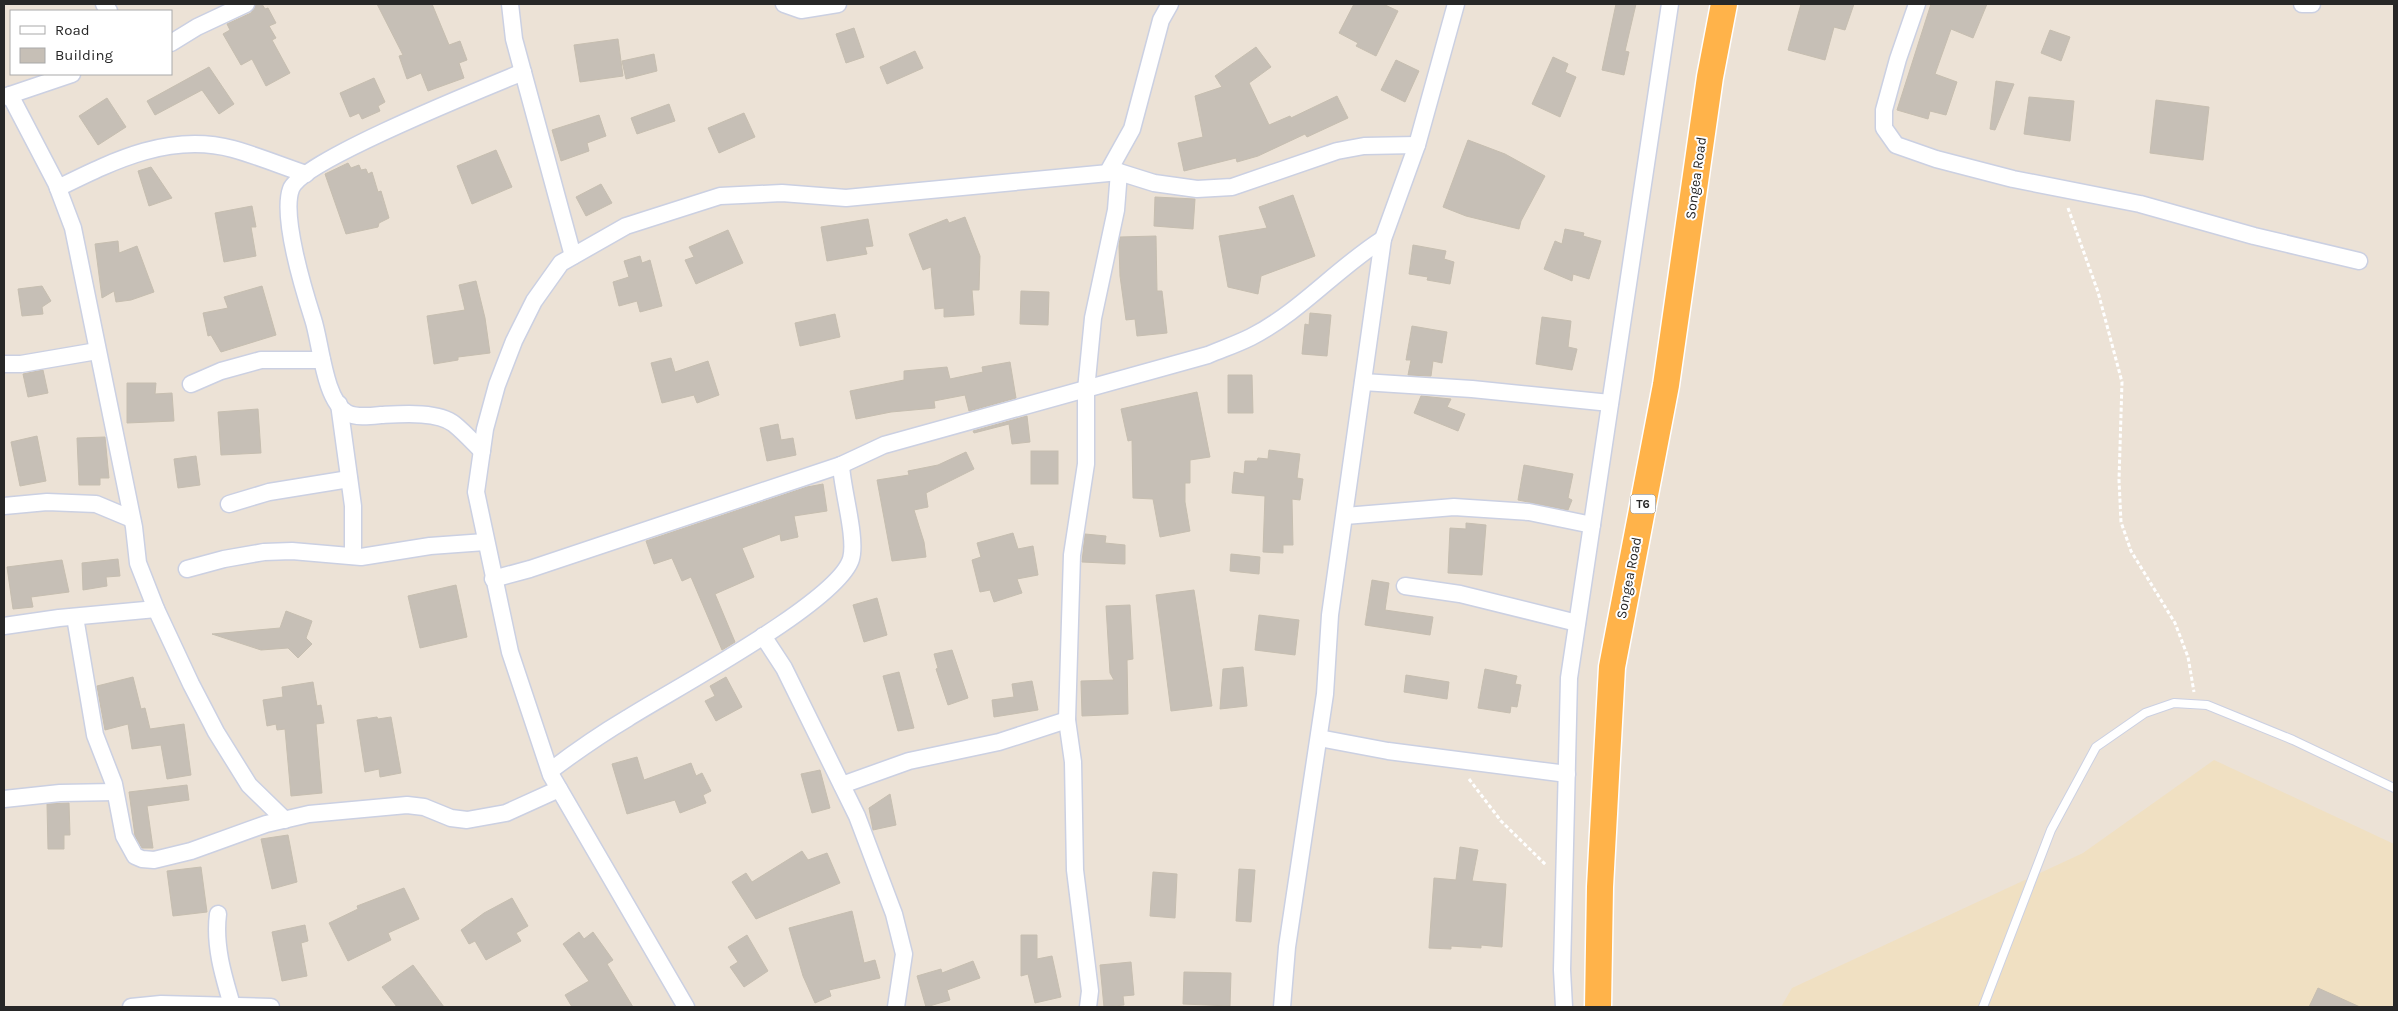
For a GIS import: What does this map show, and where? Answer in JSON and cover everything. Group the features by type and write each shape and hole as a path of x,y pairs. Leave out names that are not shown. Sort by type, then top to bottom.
{"highway":[{"name":"Songea Road","path":"1598,1007 1600,887 1612,667 1666,385 1710,77 1724,4"}],"street":[{"path":"172,42 197,27 246,4"},
{"path":"510,4 514,39 573,256"},
{"path":"784,4 801,7 838,4"},
{"path":"1088,1007 1090,991 1075,870 1073,762 1067,720 1072,554 1086,464 1086,390 1093,318 1116,210 1114,172 1132,130 1161,20 1170,4"},
{"path":"1282,1007 1286,947 1319,738 1325,694 1330,615 1383,239 1417,145 1456,4"},
{"path":"1564,1007 1564,880 1569,678 1670,4"},
{"path":"1917,4 1898,59 1884,110 1884,128 1896,145 1936,159 2013,179 2140,204 2254,236 2359,261"},
{"path":"2302,4 2312,4"},
{"path":"482,451 453,423 421,414 364,416 347,413 332,395 316,329 300,279 291,231 289,197 292,187 323,162 456,99 523,72"},
{"path":"69,75 7,96 58,188 73,228 132,519 138,563 156,610 216,732 249,785 285,820"},
{"path":"58,188 128,156 155,147 180,144 198,144 232,149 306,174"},
{"path":"686,1007 559,789 550,770 510,652 485,542 476,492 485,429 497,385 514,340 534,301 561,263 626,226 720,196 782,193 861,197 1114,172 1154,183 1196,189 1232,187 1337,151 1364,146 1417,145"},
{"path":"493,579 530,569 840,465 884,446 1086,390 1152,369 1208,355 1252,336 1314,292 1356,256 1383,239"},
{"path":"4,364 22,364 97,351"},
{"path":"191,384 221,371 261,360 322,360"},
{"path":"1363,382 1472,389 1610,403"},
{"path":"339,404 353,506 353,556"},
{"path":"550,770 619,724 763,636 820,596 840,577 851,558 851,535 840,465"},
{"path":"229,504 268,492 349,479"},
{"path":"4,506 47,502 96,504 132,519"},
{"path":"1345,516 1454,507 1529,512 1592,525"},
{"path":"187,569 224,558 264,552 292,551 353,556 485,542"},
{"path":"1405,586 1460,594 1577,623"},
{"path":"4,626 75,616 156,610"},
{"path":"75,616 95,735 115,792 124,836 135,856 142,860 154,860 191,851 266,824 309,814 407,805 424,807 451,818 467,820 506,813 559,789"},
{"path":"763,636 784,668 858,816 901,936 904,954 896,1007"},
{"path":"842,786 909,761 999,742 1067,720"},
{"path":"1319,738 1454,760 1567,774"},
{"path":"4,798 60,793 115,792"},
{"path":"218,914 216,929 218,952 232,1005"},
{"path":"131,1007 232,1005 271,1007"}],"lane":[{"path":"1983,1007 2051,830 2096,747 2144,713 2174,703 2207,705 2292,740 2394,788"}],"path":[{"path":"2061,189 2098,292 2122,382 2119,480 2121,522 2131,551 2175,623 2188,657 2197,704"},
{"path":"1454,760 1501,821 1539,860 1564,880"}],"shaded area":[{"path":"2214,760 2394,844 2394,1007 1781,1007 1792,988 2083,853"}],"building":[{"path":"256,4 262,4 265,9 268,8 276,23 269,26 276,38 272,40 290,73 266,86 252,59 241,65 223,34 230,30 227,24 251,13"},
{"path":"377,4 432,4 449,45 460,41 467,60 459,63 464,78 428,91 421,73 407,79 399,56 403,55"},
{"path":"1354,4 1383,4 1398,11 1376,56 1356,46 1358,43 1339,33"},
{"path":"1616,4 1636,4 1625,51 1629,52 1624,75 1602,70"},
{"path":"1801,4 1854,4 1845,30 1834,27 1825,60 1788,50"},
{"path":"1931,4 1987,4 1973,38 1951,29 1935,74 1957,82 1946,115 1930,111 1928,119 1897,110"},
{"path":"854,28 864,57 846,63 836,34"},
{"path":"2050,30 2070,37 2061,61 2041,53"},
{"path":"618,39 623,76 580,82 574,45"},
{"path":"1256,47 1271,67 1249,83 1269,125 1290,116 1291,118 1337,96 1348,118 1307,137 1305,134 1258,156 1237,162 1236,158 1184,171 1178,143 1203,137 1195,96 1222,87 1215,76"},
{"path":"915,51 923,68 887,84 880,67"},
{"path":"654,54 657,71 626,79 622,61"},
{"path":"1553,57 1568,64 1565,72 1576,77 1560,117 1532,104"},
{"path":"1396,60 1419,71 1405,102 1381,90"},
{"path":"209,67 234,104 219,114 202,90 155,115 147,101"},
{"path":"374,78 385,102 378,106 380,111 362,119 359,113 350,117 340,93"},
{"path":"1996,81 2014,84 1995,130 1990,129"},
{"path":"2029,97 2074,101 2070,141 2024,134"},
{"path":"107,98 126,127 98,145 79,116"},
{"path":"2156,100 2209,107 2203,160 2150,153"},
{"path":"669,104 675,121 637,134 631,118"},
{"path":"744,113 755,137 719,153 708,128"},
{"path":"599,115 606,136 587,143 589,151 561,161 552,130"},
{"path":"1468,140 1505,154 1545,176 1521,221 1519,229 1466,216 1443,207"},
{"path":"496,150 512,187 472,204 457,166"},
{"path":"348,163 351,168 359,165 361,170 366,169 368,174 372,172 378,192 381,191 389,218 379,223 378,227 346,234 325,174"},
{"path":"151,167 172,198 149,206 138,171"},
{"path":"601,184 612,203 586,216 576,197"},
{"path":"1293,195 1315,256 1261,276 1258,294 1228,287 1219,236 1267,228 1259,207"},
{"path":"1155,197 1195,199 1193,229 1154,226"},
{"path":"252,206 256,227 251,227 256,256 224,262 215,213"},
{"path":"965,217 980,256 979,290 972,290 974,315 944,317 944,308 935,309 931,267 923,270 909,234 947,219 949,223"},
{"path":"868,219 873,246 865,247 867,254 827,261 821,227"},
{"path":"1565,229 1584,233 1583,236 1601,241 1589,279 1573,274 1572,281 1544,269 1555,241 1562,244"},
{"path":"728,230 743,263 696,284 685,260 694,257 689,247"},
{"path":"1156,236 1157,291 1162,291 1167,333 1137,336 1135,319 1126,320 1120,276 1120,237"},
{"path":"118,241 119,253 137,246 154,292 131,300 116,302 114,291 102,298 95,244"},
{"path":"1413,245 1446,251 1444,259 1454,262 1450,284 1427,280 1428,277 1409,274"},
{"path":"640,256 642,263 650,260 662,306 640,312 637,301 619,306 613,282 629,277 624,261"},
{"path":"476,281 485,318 490,353 458,357 458,360 434,364 427,316 465,310 459,285"},
{"path":"42,286 51,301 42,307 43,314 22,316 18,289"},
{"path":"262,286 276,335 221,352 211,335 208,336 203,313 228,308 224,297"},
{"path":"1021,291 1049,292 1048,325 1020,324"},
{"path":"1310,313 1331,315 1327,356 1302,354 1305,324 1309,325"},
{"path":"835,314 840,337 800,346 795,323"},
{"path":"1542,317 1571,321 1568,347 1577,349 1572,370 1536,364"},
{"path":"1412,326 1447,332 1442,363 1433,361 1431,376 1408,375 1411,360 1406,360"},
{"path":"671,358 675,372 708,361 719,395 697,403 694,395 662,403 651,363"},
{"path":"1010,362 1016,398 969,411 965,395 934,401 935,408 891,412 856,419 850,391 904,380 904,371 947,367 950,379 983,372 982,367"},
{"path":"43,370 48,393 28,397 23,374"},
{"path":"1228,375 1252,375 1253,413 1228,413"},
{"path":"127,383 156,383 155,394 172,393 174,421 127,423"},
{"path":"1197,392 1210,457 1190,460 1190,483 1185,483 1185,502 1190,531 1160,537 1153,499 1133,498 1132,440 1128,441 1121,409"},
{"path":"1421,396 1451,399 1447,407 1465,414 1458,431 1414,413"},
{"path":"258,409 261,453 221,455 218,412"},
{"path":"1027,416 1030,442 1012,444 1009,424 974,433 973,431"},
{"path":"778,424 781,440 793,438 796,455 767,461 760,428"},
{"path":"37,436 46,481 20,486 11,442"},
{"path":"105,437 109,478 100,478 100,485 79,485 77,438"},
{"path":"1269,450 1300,454 1297,478 1303,479 1300,500 1292,499 1293,545 1283,545 1283,553 1263,552 1265,496 1232,493 1234,472 1244,474 1245,461 1257,461 1258,458 1268,459"},
{"path":"1031,451 1058,451 1058,484 1031,484"},
{"path":"966,452 974,469 926,493 928,507 914,510 924,542 926,557 892,561 877,480 909,475 908,471 938,465"},
{"path":"196,456 200,485 178,488 174,459"},
{"path":"1524,465 1573,474 1568,498 1572,500 1568,510 1518,500"},
{"path":"823,484 827,511 794,516 798,537 781,541 780,534 742,548 754,577 715,594 735,642 722,650 691,577 682,581 672,558 654,564 646,541 807,487"},
{"path":"1466,523 1486,525 1482,575 1448,573 1450,528 1466,529"},
{"path":"1013,533 1018,549 1033,546 1038,575 1017,579 1022,593 994,602 990,590 980,592 972,560 981,557 977,543"},
{"path":"1085,534 1106,536 1105,543 1125,545 1125,564 1082,562"},
{"path":"1231,554 1260,557 1259,574 1230,571"},
{"path":"118,559 120,576 106,577 107,586 83,590 82,563"},
{"path":"62,560 69,592 31,597 33,607 13,609 7,567"},
{"path":"1372,580 1389,583 1385,610 1433,617 1430,635 1365,625"},
{"path":"456,585 467,637 420,648 408,596"},
{"path":"1194,590 1212,706 1171,711 1156,595"},
{"path":"877,598 887,635 864,642 853,605"},
{"path":"1130,605 1133,659 1127,660 1128,714 1082,716 1081,681 1114,680 1110,673 1106,606"},
{"path":"286,611 312,621 306,638 312,644 298,658 288,648 261,650 212,634 280,628"},
{"path":"1259,615 1299,620 1295,655 1255,650"},
{"path":"952,650 968,698 948,705 936,669 938,668 934,654"},
{"path":"1243,667 1247,706 1220,709 1223,669"},
{"path":"1485,669 1517,676 1515,684 1521,685 1517,707 1511,706 1510,713 1478,708"},
{"path":"899,672 914,728 898,731 883,676"},
{"path":"1406,675 1449,682 1447,699 1404,692"},
{"path":"133,677 141,709 145,708 150,729 184,724 191,775 167,779 161,745 132,749 128,724 105,730 97,686"},
{"path":"726,677 742,707 716,721 705,701 715,696 710,686"},
{"path":"1032,681 1038,710 994,717 992,700 1014,697 1012,684"},
{"path":"313,682 317,706 321,705 324,723 316,724 322,793 291,796 285,729 277,730 276,724 267,726 263,700 283,697 282,687"},
{"path":"377,717 378,719 391,717 401,773 380,777 379,769 365,772 357,720"},
{"path":"637,757 644,780 691,763 696,776 702,773 711,791 703,795 706,803 680,813 675,800 627,814 612,764"},
{"path":"820,770 830,808 812,813 801,774"},
{"path":"187,785 189,800 147,806 153,848 142,848 135,836 129,792"},
{"path":"890,794 896,825 873,830 869,808"},
{"path":"69,803 70,835 64,835 64,849 48,849 47,804"},
{"path":"288,835 297,882 272,889 261,839"},
{"path":"1460,847 1478,850 1472,881 1506,884 1502,947 1481,945 1481,948 1451,946 1451,949 1429,948 1434,878 1456,880"},
{"path":"802,851 808,860 827,853 840,883 756,919 732,882 746,873 752,882"},
{"path":"201,867 207,912 173,916 167,871"},
{"path":"1239,869 1255,870 1251,922 1236,921"},
{"path":"1153,872 1177,874 1175,918 1150,916"},
{"path":"404,888 419,919 388,933 391,940 348,961 329,923 358,909 357,906"},
{"path":"512,898 528,926 516,933 521,941 486,960 475,941 469,944 461,930 484,913"},
{"path":"852,911 864,963 875,960 880,978 829,990 831,996 815,1003 803,976 789,928"},
{"path":"305,925 308,941 301,943 307,976 282,981 272,932"},
{"path":"579,932 584,939 593,932 613,960 607,964 633,1007 572,1007 565,995 589,981 563,944"},
{"path":"747,935 768,971 744,987 730,967 738,962 728,947"},
{"path":"1021,935 1037,935 1037,959 1052,956 1061,997 1035,1003 1028,974 1021,976"},
{"path":"973,961 980,978 947,990 950,1000 926,1007 917,976 941,969 942,973"},
{"path":"1131,962 1134,995 1123,996 1124,1005 1104,1007 1100,965"},
{"path":"413,965 444,1007 397,1007 382,987"},
{"path":"1184,972 1231,973 1230,1006 1183,1004"},
{"path":"2318,988 2360,1007 2309,1007"}]}
